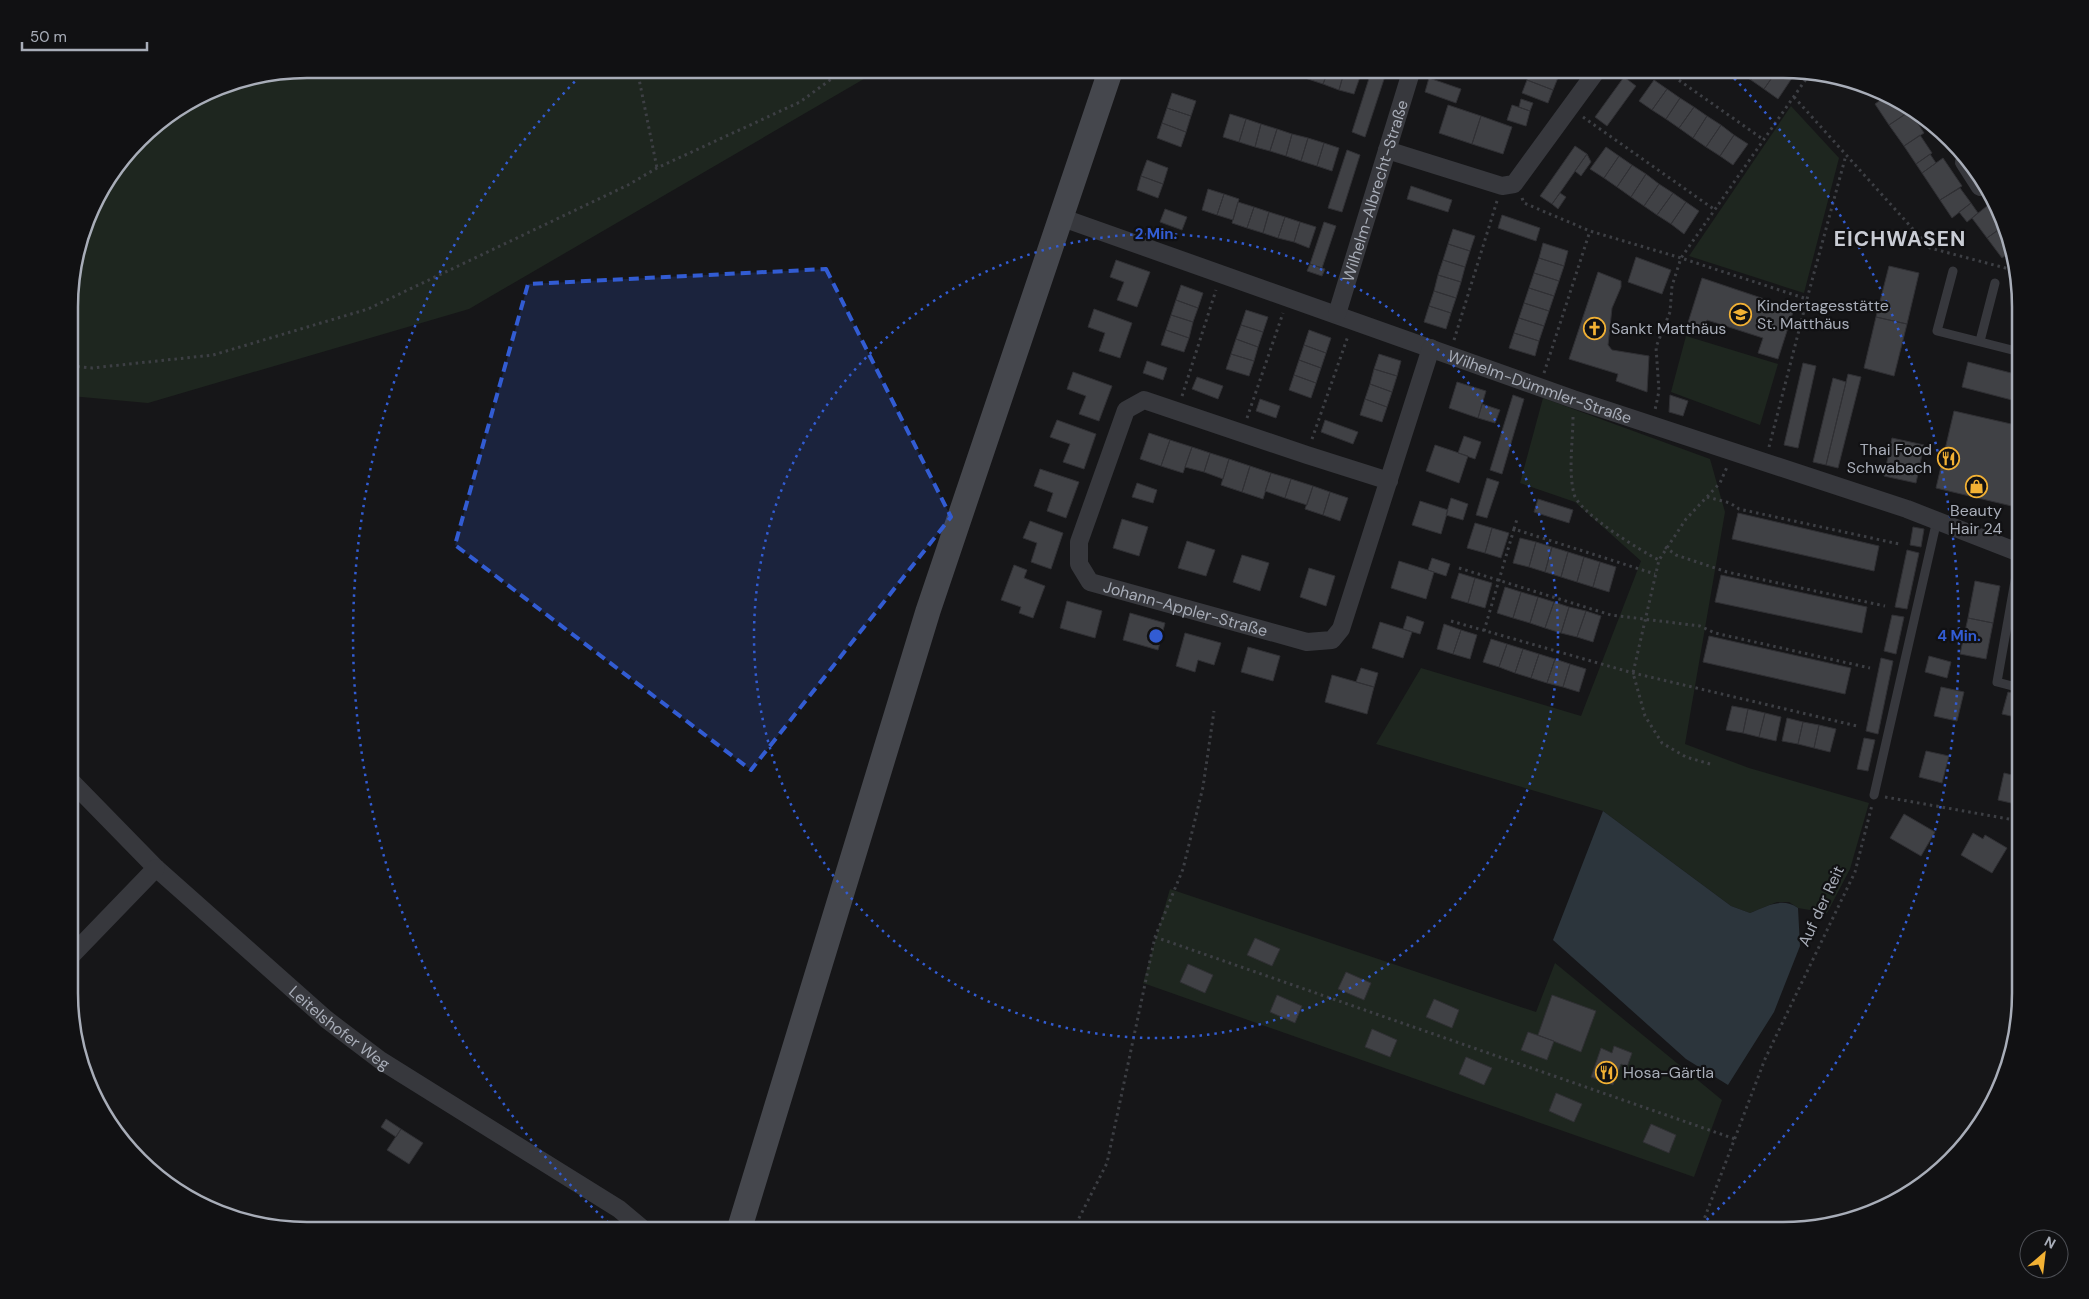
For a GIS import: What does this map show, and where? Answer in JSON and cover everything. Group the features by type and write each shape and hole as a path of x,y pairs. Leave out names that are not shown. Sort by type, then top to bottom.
{"main road":[{"path":"741,1222 928,612 1108,78"}],"street":[{"name":"Wilhelm-Albrecht-Straße","path":"1346,317 1387,150 1409,78"},
{"path":"1387,150 1508,185 1592,78"},
{"name":"Wilhelm-Dümmler-Straße","path":"1060,217 1573,399 1766,460 1937,520 2012,550"},
{"name":"Johann-Appler-Straße","path":"1389,481 1307,456 1144,400 1126,410 1079,542 1079,564 1090,582 1307,642 1332,640 1341,629 1389,481 1431,348"},
{"name":"Leitelshofer Weg","path":"78,788 156,868 326,1019 380,1060 619,1209 634,1222"},
{"path":"78,949 156,868"}],"lane":[{"path":"1953,271 1937,331 2012,350"},
{"path":"1980,341 1995,283"},
{"path":"1874,795 1937,520"},
{"path":"2012,598 1997,682 2012,686"}],"path":[{"path":"639,78 657,168"},
{"path":"78,367 92,368 213,355 368,309 628,185 657,168 800,102 833,78"},
{"path":"1676,78 1764,140"},
{"path":"1651,425 1659,391 1656,347 1670,312 1672,286 1681,258 1806,79"},
{"path":"1794,97 1930,248 2008,269"},
{"path":"1570,108 1715,210"},
{"path":"1766,460 1846,155"},
{"path":"1450,354 1508,185 1524,203 1590,231 1807,299"},
{"path":"1540,386 1590,231"},
{"path":"1176,412 1221,275"},
{"path":"1242,434 1288,298"},
{"path":"1307,456 1346,317"},
{"path":"1573,399 1572,480 1575,497 1584,510 1644,552 1659,560"},
{"path":"1710,764 1686,757 1662,743 1645,716 1633,673 1659,560 1665,548 1686,519 1720,483 1734,451"},
{"path":"1707,497 1730,504 1738,509 1898,544"},
{"path":"1484,631 1517,519"},
{"path":"1514,529 1656,574"},
{"path":"1665,548 1676,555 1727,572 1884,606"},
{"path":"1459,568 1611,615 1646,621 1700,626 1715,633 1870,668"},
{"path":"1451,621 1633,673 1857,726"},
{"path":"1077,1222 1108,1163 1155,937 1183,869 1203,787 1214,711"},
{"path":"1874,795 2012,820"},
{"name":"Auf der Reit","path":"1703,1222 1765,1059 1855,872 1874,795"},
{"path":"1155,937 1734,1139"}],"highlighted area":[{"path":"826,269 951,517 751,770 455,545 528,284"}],"shaded area":[{"path":"291,78 866,78 469,309 148,403 78,397 79,276 85,247 95,219 116,179 134,155 155,134 179,116 205,101 247,85"},
{"path":"1791,106 1839,158 1804,293 1689,256"},
{"path":"1686,336 1778,364 1760,425 1671,392"},
{"path":"1543,398 1710,459 1725,512 1685,744 1749,768 1869,803 1850,869 1827,913 1798,908 1789,902 1777,902 1750,913 1731,906 1603,811 1376,744 1421,668 1581,716 1641,561 1575,502 1520,483"},
{"path":"1603,811 1731,906 1750,913 1768,905 1780,903 1786,903 1798,908 1800,946 1774,1012 1728,1085 1686,1059 1553,940"},
{"path":"1170,889 1536,1012 1555,963 1722,1100 1694,1177 1143,983"}],"building":[{"path":"1308,78 1325,78 1323,84"},
{"path":"1325,78 1342,78 1339,90 1323,84"},
{"path":"1342,78 1360,78 1354,94 1339,90"},
{"path":"1369,78 1384,78 1365,137 1352,132"},
{"path":"1429,78 1461,89 1456,103 1425,92"},
{"path":"1528,78 1558,78 1553,90 1527,80"},
{"path":"1623,78 1636,86 1607,126 1595,117"},
{"path":"1752,78 1772,78 1764,89 1751,80"},
{"path":"1772,78 1792,78 1778,99 1764,89"},
{"path":"1527,80 1553,90 1548,103 1522,93"},
{"path":"1654,80 1667,89 1652,110 1639,101"},
{"path":"1667,89 1680,98 1666,119 1652,110"},
{"path":"1172,93 1196,101 1191,116 1167,108"},
{"path":"1680,98 1694,107 1679,128 1666,119"},
{"path":"1521,99 1533,103 1530,111 1519,107"},
{"path":"1881,100 1906,114 1889,125 1875,104"},
{"path":"1448,105 1481,116 1472,144 1439,133"},
{"path":"1512,105 1530,111 1526,126 1507,120"},
{"path":"1694,107 1707,116 1693,138 1679,128"},
{"path":"1167,108 1191,116 1186,132 1162,123"},
{"path":"1230,114 1246,119 1239,142 1223,137"},
{"path":"1906,114 1916,121 1924,133 1904,146 1889,125"},
{"path":"1481,116 1512,127 1503,154 1472,144"},
{"path":"1707,116 1721,125 1706,147 1693,138"},
{"path":"1246,119 1261,124 1255,147 1239,142"},
{"path":"1162,123 1186,132 1181,147 1157,138"},
{"path":"1261,124 1277,129 1270,151 1255,147"},
{"path":"1721,125 1734,135 1720,156 1706,147"},
{"path":"1277,129 1292,134 1286,156 1270,151"},
{"path":"1292,134 1308,138 1301,161 1286,156"},
{"path":"1734,135 1748,144 1733,165 1720,156"},
{"path":"1920,135 1932,153 1916,164 1904,146"},
{"path":"1308,138 1324,143 1317,166 1301,161"},
{"path":"1324,143 1339,148 1332,171 1317,166"},
{"path":"1575,146 1587,154 1552,204 1540,196"},
{"path":"1606,147 1619,156 1604,178 1590,169"},
{"path":"1347,150 1360,155 1342,212 1328,208"},
{"path":"1587,154 1591,162 1581,176 1575,171"},
{"path":"1930,154 1936,163 1922,173 1916,164"},
{"path":"1619,156 1632,165 1617,187 1604,178"},
{"path":"1943,158 1962,186 1940,200 1922,173"},
{"path":"1147,160 1168,168 1163,184 1141,176"},
{"path":"1632,165 1646,174 1631,197 1617,187"},
{"path":"1646,174 1659,184 1644,206 1631,197"},
{"path":"1141,176 1163,184 1158,198 1137,190"},
{"path":"1659,184 1673,193 1657,215 1644,206"},
{"path":"1411,186 1452,200 1448,212 1407,199"},
{"path":"1960,188 1971,203 1952,218 1940,200"},
{"path":"1208,189 1224,194 1217,215 1202,210"},
{"path":"1560,193 1566,197 1558,209 1552,204"},
{"path":"1673,193 1686,202 1671,224 1657,215"},
{"path":"1224,194 1239,199 1233,220 1217,215"},
{"path":"1238,202 1254,207 1247,228 1232,223"},
{"path":"1686,202 1699,211 1684,234 1671,224"},
{"path":"1971,203 1978,213 1967,222 1959,212"},
{"path":"1987,206 1998,230 1987,238 1972,218"},
{"path":"1254,207 1269,212 1263,233 1247,228"},
{"path":"1165,209 1187,217 1182,230 1160,222"},
{"path":"1269,212 1285,217 1278,238 1263,233"},
{"path":"1502,215 1540,228 1536,241 1498,228"},
{"path":"1285,217 1300,222 1294,242 1278,238"},
{"path":"1300,222 1316,227 1309,248 1294,242"},
{"path":"1324,222 1336,226 1322,268 1310,264"},
{"path":"1453,229 1475,236 1470,251 1448,244"},
{"path":"1998,230 2006,256 2002,258 1987,238"},
{"path":"1543,243 1568,251 1564,266 1539,258"},
{"path":"1448,244 1470,251 1465,267 1443,260"},
{"path":"1636,257 1671,270 1662,294 1628,282"},
{"path":"1539,258 1564,266 1559,281 1534,273"},
{"path":"1116,260 1150,272 1137,307 1117,300 1124,282 1110,277"},
{"path":"1443,260 1465,267 1461,282 1438,275"},
{"path":"1310,264 1325,269 1322,276 1307,271"},
{"path":"1889,266 1919,273 1907,324 1876,317"},
{"name":"Sankt Matthäus","path":"1598,272 1621,281 1621,287 1612,308 1608,345 1612,350 1649,356 1647,392 1616,381 1618,374 1569,359"},
{"path":"1534,273 1559,281 1554,296 1529,288"},
{"path":"1438,275 1461,282 1456,298 1434,291"},
{"name":"Kindertagesstätte St. Matthäus","path":"1702,278 1794,309 1778,359 1758,353 1763,338 1707,320 1702,334 1686,329"},
{"path":"1181,285 1203,293 1198,308 1176,300"},
{"path":"1529,288 1554,296 1549,311 1524,303"},
{"path":"1434,291 1456,298 1451,313 1429,306"},
{"path":"1176,300 1198,308 1193,322 1171,315"},
{"path":"1524,303 1549,311 1544,326 1519,318"},
{"path":"1429,306 1451,313 1446,329 1424,322"},
{"path":"1094,309 1132,323 1120,358 1099,351 1105,333 1088,327"},
{"path":"1246,310 1268,317 1263,332 1241,325"},
{"path":"1171,315 1193,322 1189,338 1166,330"},
{"path":"1876,317 1907,324 1894,376 1864,368"},
{"path":"1519,318 1544,326 1539,341 1514,333"},
{"path":"1241,325 1263,332 1258,347 1236,339"},
{"path":"1166,330 1189,338 1184,352 1161,345"},
{"path":"1309,330 1331,338 1326,353 1304,345"},
{"path":"1514,333 1539,341 1535,356 1509,348"},
{"path":"1236,339 1258,347 1254,361 1231,354"},
{"path":"1304,345 1326,353 1321,368 1299,360"},
{"path":"1231,354 1254,361 1249,376 1226,369"},
{"path":"1379,354 1401,361 1397,376 1374,369"},
{"path":"1299,360 1321,368 1316,383 1294,375"},
{"path":"1147,361 1167,368 1163,380 1143,373"},
{"path":"1968,362 2012,373 2012,400 1962,387"},
{"path":"1803,363 1816,366 1798,448 1784,445"},
{"path":"1374,369 1397,376 1392,392 1370,384"},
{"path":"1073,372 1112,386 1099,421 1079,414 1086,396 1067,389"},
{"path":"1848,374 1861,377 1838,468 1826,465"},
{"path":"1294,375 1316,383 1311,398 1289,390"},
{"path":"1197,377 1223,386 1218,399 1192,389"},
{"path":"1833,378 1846,382 1826,465 1813,462"},
{"path":"1457,382 1486,391 1478,418 1449,408"},
{"path":"1370,384 1392,392 1387,407 1365,399"},
{"path":"1513,395 1524,399 1502,474 1490,470"},
{"path":"1670,395 1688,401 1683,416 1669,412"},
{"path":"1260,399 1280,406 1276,418 1256,411"},
{"path":"1365,399 1387,407 1382,422 1360,415"},
{"path":"1482,404 1500,410 1495,423 1478,418"},
{"path":"1954,411 2012,424 2012,506 1936,488"},
{"path":"1057,420 1096,434 1084,469 1063,462 1070,444 1050,437"},
{"path":"1325,420 1358,432 1353,444 1321,432"},
{"path":"1149,433 1170,440 1161,466 1140,459"},
{"path":"1464,436 1481,442 1475,459 1458,453"},
{"path":"1892,438 1924,445 1916,483 1884,476"},
{"path":"1170,440 1192,447 1183,473 1161,466"},
{"path":"1435,445 1468,456 1459,483 1426,471"},
{"path":"1192,447 1210,453 1204,472 1185,467"},
{"path":"1210,453 1229,459 1223,479 1204,472"},
{"path":"1229,459 1250,466 1242,492 1221,485"},
{"path":"1250,466 1271,473 1263,499 1242,492"},
{"path":"1040,469 1079,482 1066,518 1047,511 1053,493 1034,486"},
{"path":"1271,473 1291,479 1285,498 1265,491"},
{"path":"1487,478 1499,482 1487,518 1476,515"},
{"path":"1291,479 1313,486 1307,505 1285,498"},
{"path":"1137,483 1157,490 1153,503 1132,497"},
{"path":"1313,486 1330,492 1323,515 1305,509"},
{"path":"1330,492 1348,498 1340,521 1323,515"},
{"path":"1451,498 1468,504 1463,520 1446,515"},
{"path":"1538,499 1573,510 1569,523 1534,512"},
{"path":"1420,501 1448,510 1441,534 1412,525"},
{"path":"1738,513 1879,546 1874,571 1732,539"},
{"path":"1122,519 1148,527 1139,556 1113,548"},
{"path":"1030,521 1063,533 1051,569 1031,562 1037,543 1023,538"},
{"path":"1475,523 1492,528 1485,553 1467,548"},
{"path":"1913,527 1924,529 1921,547 1910,545"},
{"path":"1492,528 1509,533 1501,558 1485,553"},
{"path":"1520,538 1536,542 1529,567 1513,563"},
{"path":"1187,541 1215,550 1206,576 1178,568"},
{"path":"1536,542 1552,547 1545,572 1529,567"},
{"path":"1552,547 1568,552 1561,577 1545,572"},
{"path":"1907,550 1919,553 1907,609 1895,607"},
{"path":"1568,552 1584,557 1577,582 1561,577"},
{"path":"1242,555 1269,563 1260,591 1233,582"},
{"path":"1584,557 1600,562 1593,587 1577,582"},
{"path":"1432,558 1450,564 1446,576 1428,570"},
{"path":"1399,561 1434,572 1426,599 1391,588"},
{"path":"1600,562 1616,567 1609,592 1593,587"},
{"path":"1014,565 1027,570 1024,578 1045,586 1033,618 1019,613 1021,607 1001,600"},
{"path":"1309,568 1335,576 1326,606 1300,597"},
{"path":"1459,573 1475,578 1468,603 1451,598"},
{"path":"1721,575 1867,607 1862,633 1715,602"},
{"path":"1475,578 1492,583 1485,608 1468,603"},
{"path":"1975,581 2000,586 1993,623 1968,618"},
{"path":"1505,587 1521,592 1513,618 1497,613"},
{"path":"1521,592 1538,597 1530,623 1513,618"},
{"path":"1538,597 1554,602 1545,628 1530,623"},
{"path":"1067,601 1102,611 1095,638 1060,628"},
{"path":"1554,602 1569,607 1561,633 1545,628"},
{"path":"1569,607 1586,611 1577,637 1561,633"},
{"path":"1586,611 1601,616 1593,642 1577,637"},
{"path":"1130,613 1165,623 1158,650 1123,640"},
{"path":"1892,615 1904,617 1896,654 1884,651"},
{"path":"1407,616 1424,622 1420,634 1403,629"},
{"path":"1968,618 1993,623 1986,659 1960,654"},
{"path":"1380,622 1412,632 1403,658 1372,648"},
{"path":"1444,624 1461,630 1453,654 1437,649"},
{"path":"1461,630 1477,635 1470,659 1453,654"},
{"path":"1185,633 1221,643 1214,665 1198,660 1195,672 1176,666"},
{"path":"1709,636 1851,668 1845,694 1703,662"},
{"path":"1491,639 1507,644 1499,667 1483,662"},
{"path":"1507,644 1523,649 1515,673 1499,667"},
{"path":"1248,647 1280,656 1273,681 1241,672"},
{"path":"1523,649 1539,654 1531,678 1515,673"},
{"path":"1539,654 1555,659 1547,683 1531,678"},
{"path":"1929,656 1951,662 1947,678 1925,672"},
{"path":"1881,658 1893,661 1878,734 1866,731"},
{"path":"1555,659 1570,664 1563,687 1547,683"},
{"path":"1570,664 1586,669 1579,692 1563,687"},
{"path":"1361,668 1378,673 1374,687 1356,682"},
{"path":"1332,675 1374,687 1367,714 1325,702"},
{"path":"1941,687 1964,692 1957,721 1934,716"},
{"path":"2008,692 2012,693 2012,716 2002,714"},
{"path":"1732,706 1748,709 1743,733 1726,730"},
{"path":"1748,709 1765,713 1759,737 1743,733"},
{"path":"1765,713 1781,717 1776,741 1759,737"},
{"path":"1787,718 1803,722 1798,744 1782,741"},
{"path":"1803,722 1819,725 1814,748 1798,744"},
{"path":"1819,725 1836,729 1830,752 1814,748"},
{"path":"1864,738 1875,740 1868,771 1857,769"},
{"path":"1926,751 1949,756 1942,783 1919,777"},
{"path":"2004,773 2012,775 2012,803 1998,800"},
{"path":"1904,814 1935,832 1921,856 1890,838"},
{"path":"1973,833 1983,839 1985,835 2007,848 1992,873 1961,855"},
{"path":"1255,938 1280,949 1272,966 1247,955"},
{"path":"1188,964 1213,975 1205,993 1180,982"},
{"path":"1346,972 1371,983 1364,1000 1338,989"},
{"path":"1277,995 1302,1006 1295,1023 1270,1012"},
{"path":"1552,995 1596,1011 1581,1052 1538,1035"},
{"path":"1434,999 1459,1010 1452,1028 1426,1017"},
{"path":"1372,1029 1397,1040 1390,1057 1365,1047"},
{"path":"1528,1032 1554,1041 1547,1060 1521,1050"},
{"path":"1614,1046 1632,1053 1627,1067 1621,1064 1613,1085 1591,1077 1601,1048 1612,1053"},
{"path":"1466,1057 1492,1068 1484,1085 1459,1074"},
{"path":"1556,1093 1582,1104 1574,1122 1549,1111"},
{"path":"386,1119 401,1129 396,1137 381,1127"},
{"path":"1651,1124 1676,1135 1669,1153 1643,1142"},
{"path":"401,1129 423,1143 409,1164 387,1150"}],"place":[{"name":"Kindertagesstätte St. Matthäus","path":"1741,314"},
{"name":"Sankt Matthäus","path":"1595,328"},
{"name":"Thai Food Schwabach","path":"1948,458"},
{"name":"Beauty Hair 24","path":"1976,486"},
{"name":"Hosa-Gärtla","path":"1607,1072"}],"district":[{"name":"EICHWASEN","path":"1900,239"}]}
